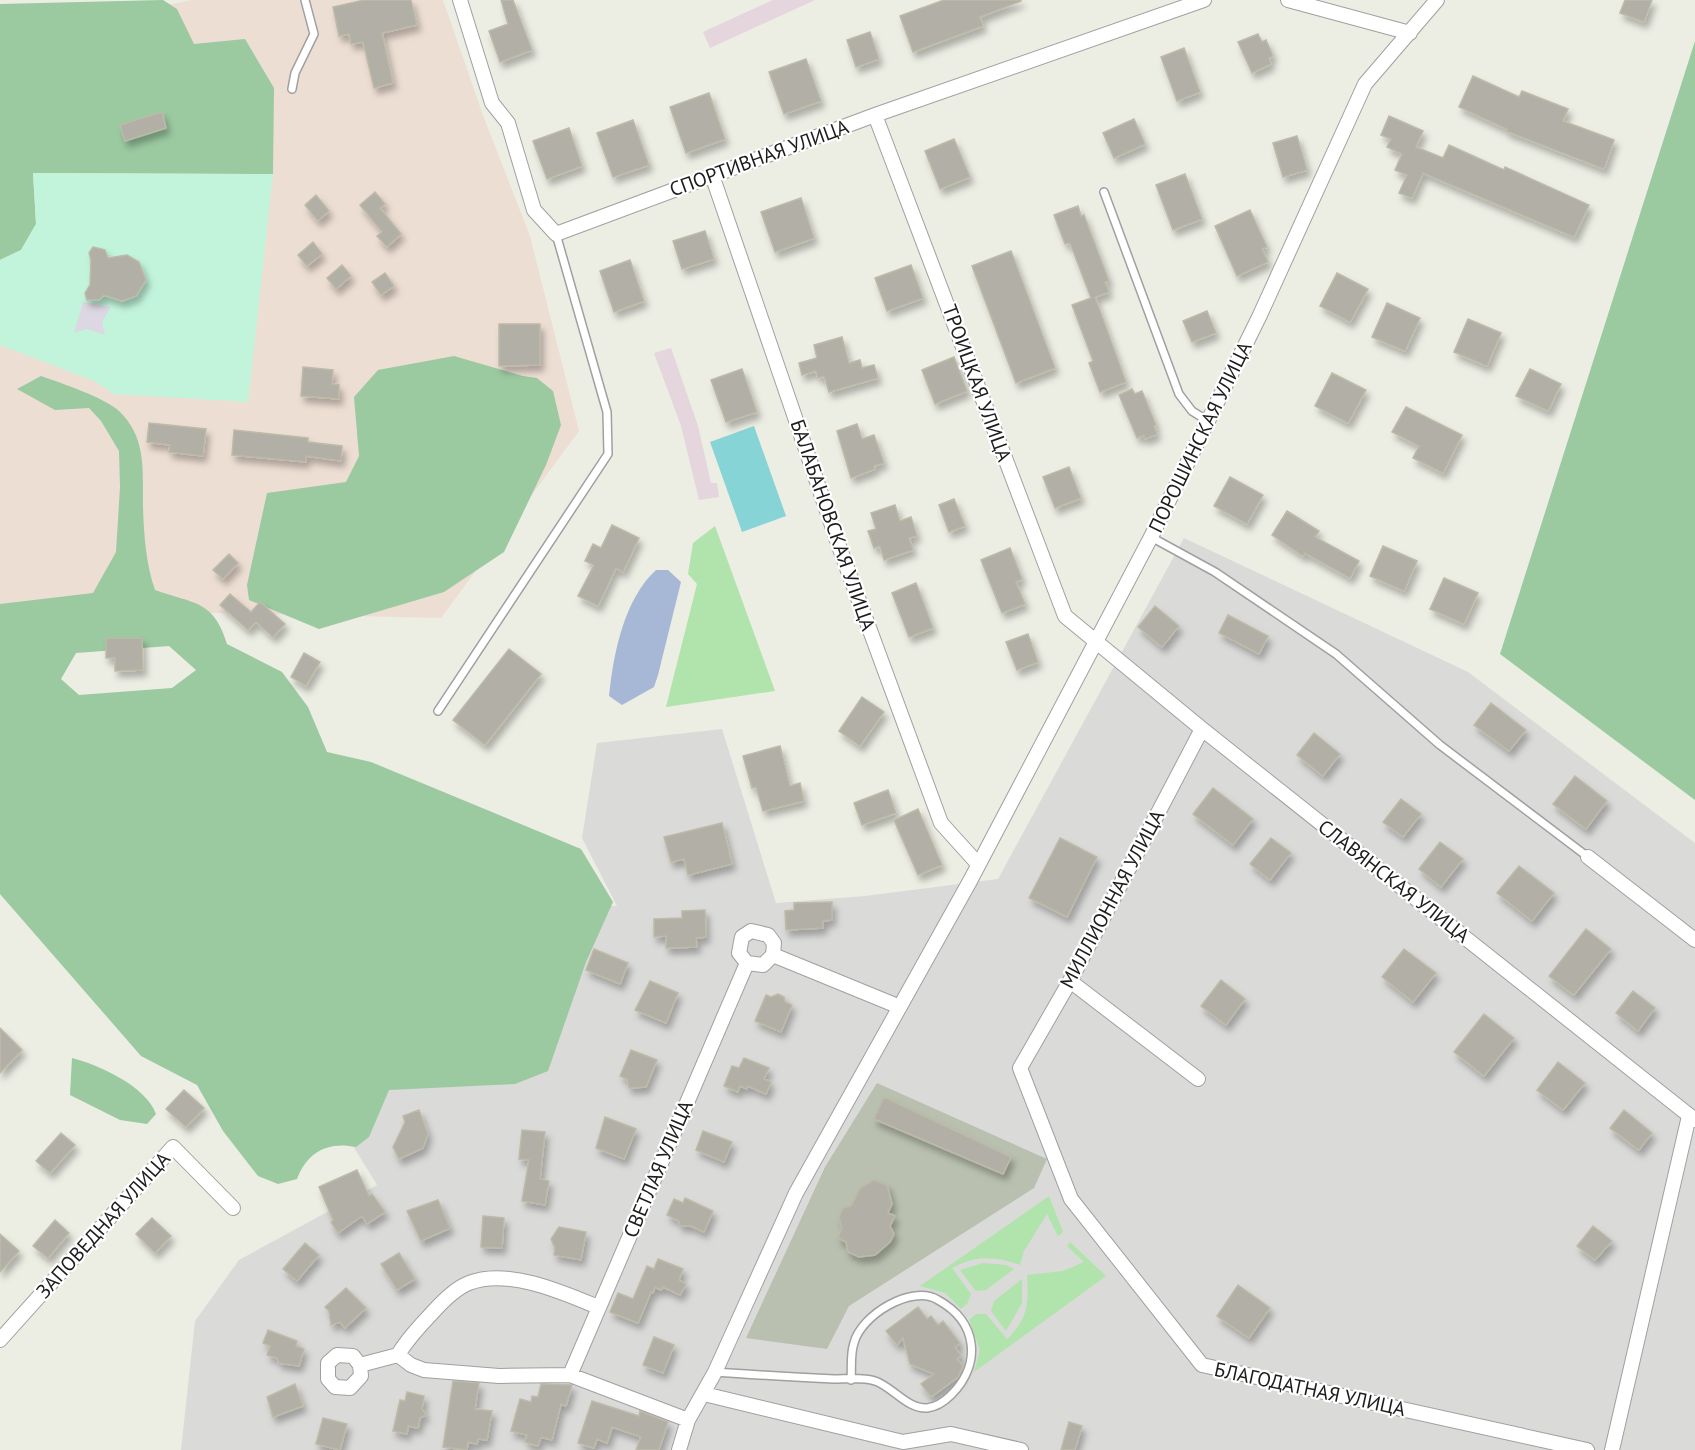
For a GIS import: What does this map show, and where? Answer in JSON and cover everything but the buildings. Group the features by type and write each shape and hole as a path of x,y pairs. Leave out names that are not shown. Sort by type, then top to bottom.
{"street":[{"path":"460,0 492,103 508,123 534,210 556,234"},
{"name":"СПОРТИВНАЯ УЛИЦА","path":"556,234 875,115 1204,0"},
{"path":"1288,0 1410,33"},
{"name":"ПОРОШИНСКАЯ УЛИЦА","path":"679,1450 688,1420 705,1394 796,1193 970,881 1151,537 1260,315 1365,84 1437,0"},
{"name":"ТРОИЦКАЯ УЛИЦА","path":"875,115 1065,616 1095,640"},
{"name":"БАЛАБАНОВСКАЯ УЛИЦА","path":"712,175 840,549 941,822 978,864"},
{"name":"СЛАВЯНСКАЯ УЛИЦА","path":"1095,640 1202,729 1692,1118"},
{"name":"МИЛЛИОННАЯ УЛИЦА","path":"1020,1068 1070,981 1202,729"},
{"path":"1588,857 1695,940"},
{"path":"751,931 768,934 774,943 773,955 763,965 747,963 738,948 742,938 751,931"},
{"path":"773,955 900,1007"},
{"name":"СВЕТЛАЯ УЛИЦА","path":"570,1375 747,963"},
{"path":"1070,981 1198,1079"},
{"name":"БЛАГОДАТНАЯ УЛИЦА","path":"1020,1068 1071,1199 1202,1365 1587,1450"},
{"path":"1612,1450 1692,1118"},
{"name":"ЗАПОВЕДНАЯ УЛИЦА","path":"0,1340 173,1147 233,1208"},
{"path":"360,1365 398,1355 407,1341 437,1308 466,1284 480,1280 495,1278 553,1290 598,1307"},
{"path":"398,1355 411,1365 424,1370 510,1376 570,1375 688,1420"},
{"path":"705,1394 903,1442 951,1434 1021,1450"}],"lane":[{"path":"292,88 295,72 314,34 305,0"},
{"path":"1104,192 1179,394 1192,411 1208,421"},
{"path":"438,711 608,454 607,412 556,234"},
{"path":"1151,537 1215,572 1336,654 1440,745 1588,857"},
{"path":"715,1372 851,1380 875,1381 917,1406 929,1408 944,1401 968,1373 973,1355 968,1331 948,1305 935,1298 922,1294 895,1301 862,1327 854,1343 851,1380"}],"shaded area":[{"path":"192,0 443,0 484,118 530,236 579,431 441,618 225,613 0,612 0,34 37,32"},
{"path":"773,0 815,0 710,48 703,32"},
{"path":"83,302 111,307 102,322 105,335 86,329 74,333"},
{"path":"671,348 698,426 711,483 717,483 719,497 699,500 681,426 654,353"},
{"path":"754,426 786,516 742,532 710,442"},
{"path":"1184,538 1468,672 1695,843 1695,1450 181,1450 195,1321 239,1260 377,1185 344,1131 358,1113 596,905 617,906 582,838 597,743 722,729 776,903 865,896 998,879"},
{"path":"656,570 668,570 681,582 658,675 654,687 622,705 609,696 617,646 636,596"},
{"path":"877,1083 1047,1159 1034,1188 849,1306 827,1349 746,1338 825,1167"}],"green space":[{"path":"163,0 177,9 194,44 245,39 274,88 273,174 33,173 36,224 21,250 0,260 0,4"},
{"path":"1695,41 1695,800 1500,654"},
{"path":"33,173 273,174 248,402 114,394 94,381 0,345 0,260 21,250 36,224"},
{"path":"454,356 537,378 553,391 561,425 546,465 504,552 444,592 319,629 249,600 247,585 267,493 346,482 359,456 354,397 378,370"},
{"path":"41,376 94,396 120,412 135,434 142,457 145,539 149,570 155,590 191,602 209,611 222,630 227,644 282,672 308,707 327,752 371,762 581,849 613,902 586,962 548,1071 515,1084 389,1090 369,1137 356,1147 336,1146 320,1151 306,1162 297,1179 278,1184 258,1176 223,1131 197,1085 141,1056 0,894 0,604 93,593 116,552 120,487 119,451 101,421 89,408 55,410 17,389","holes":["169,646 196,670 172,688 79,695 61,679 76,653"]},
{"path":"715,526 775,691 666,707 697,584 688,574 693,543"},
{"path":"72,1058 108,1071 132,1086 151,1104 156,1114 147,1124 120,1120 70,1095"},
{"path":"1049,1196 1063,1232 1058,1236 1047,1214 1024,1251 1020,1265 986,1258 969,1261 952,1268 971,1294 967,1304 961,1309 945,1293 920,1286"},
{"path":"1070,1242 1106,1276 974,1372 980,1350 969,1320 976,1314 986,1314 1007,1339 1014,1332 1026,1310 1027,1275 1063,1271 1084,1262 1067,1246"},
{"path":"983,1263 1006,1265 1014,1269 986,1290 976,1291 960,1270"},
{"path":"1022,1279 1022,1303 1006,1331 991,1311 994,1301"}]}
